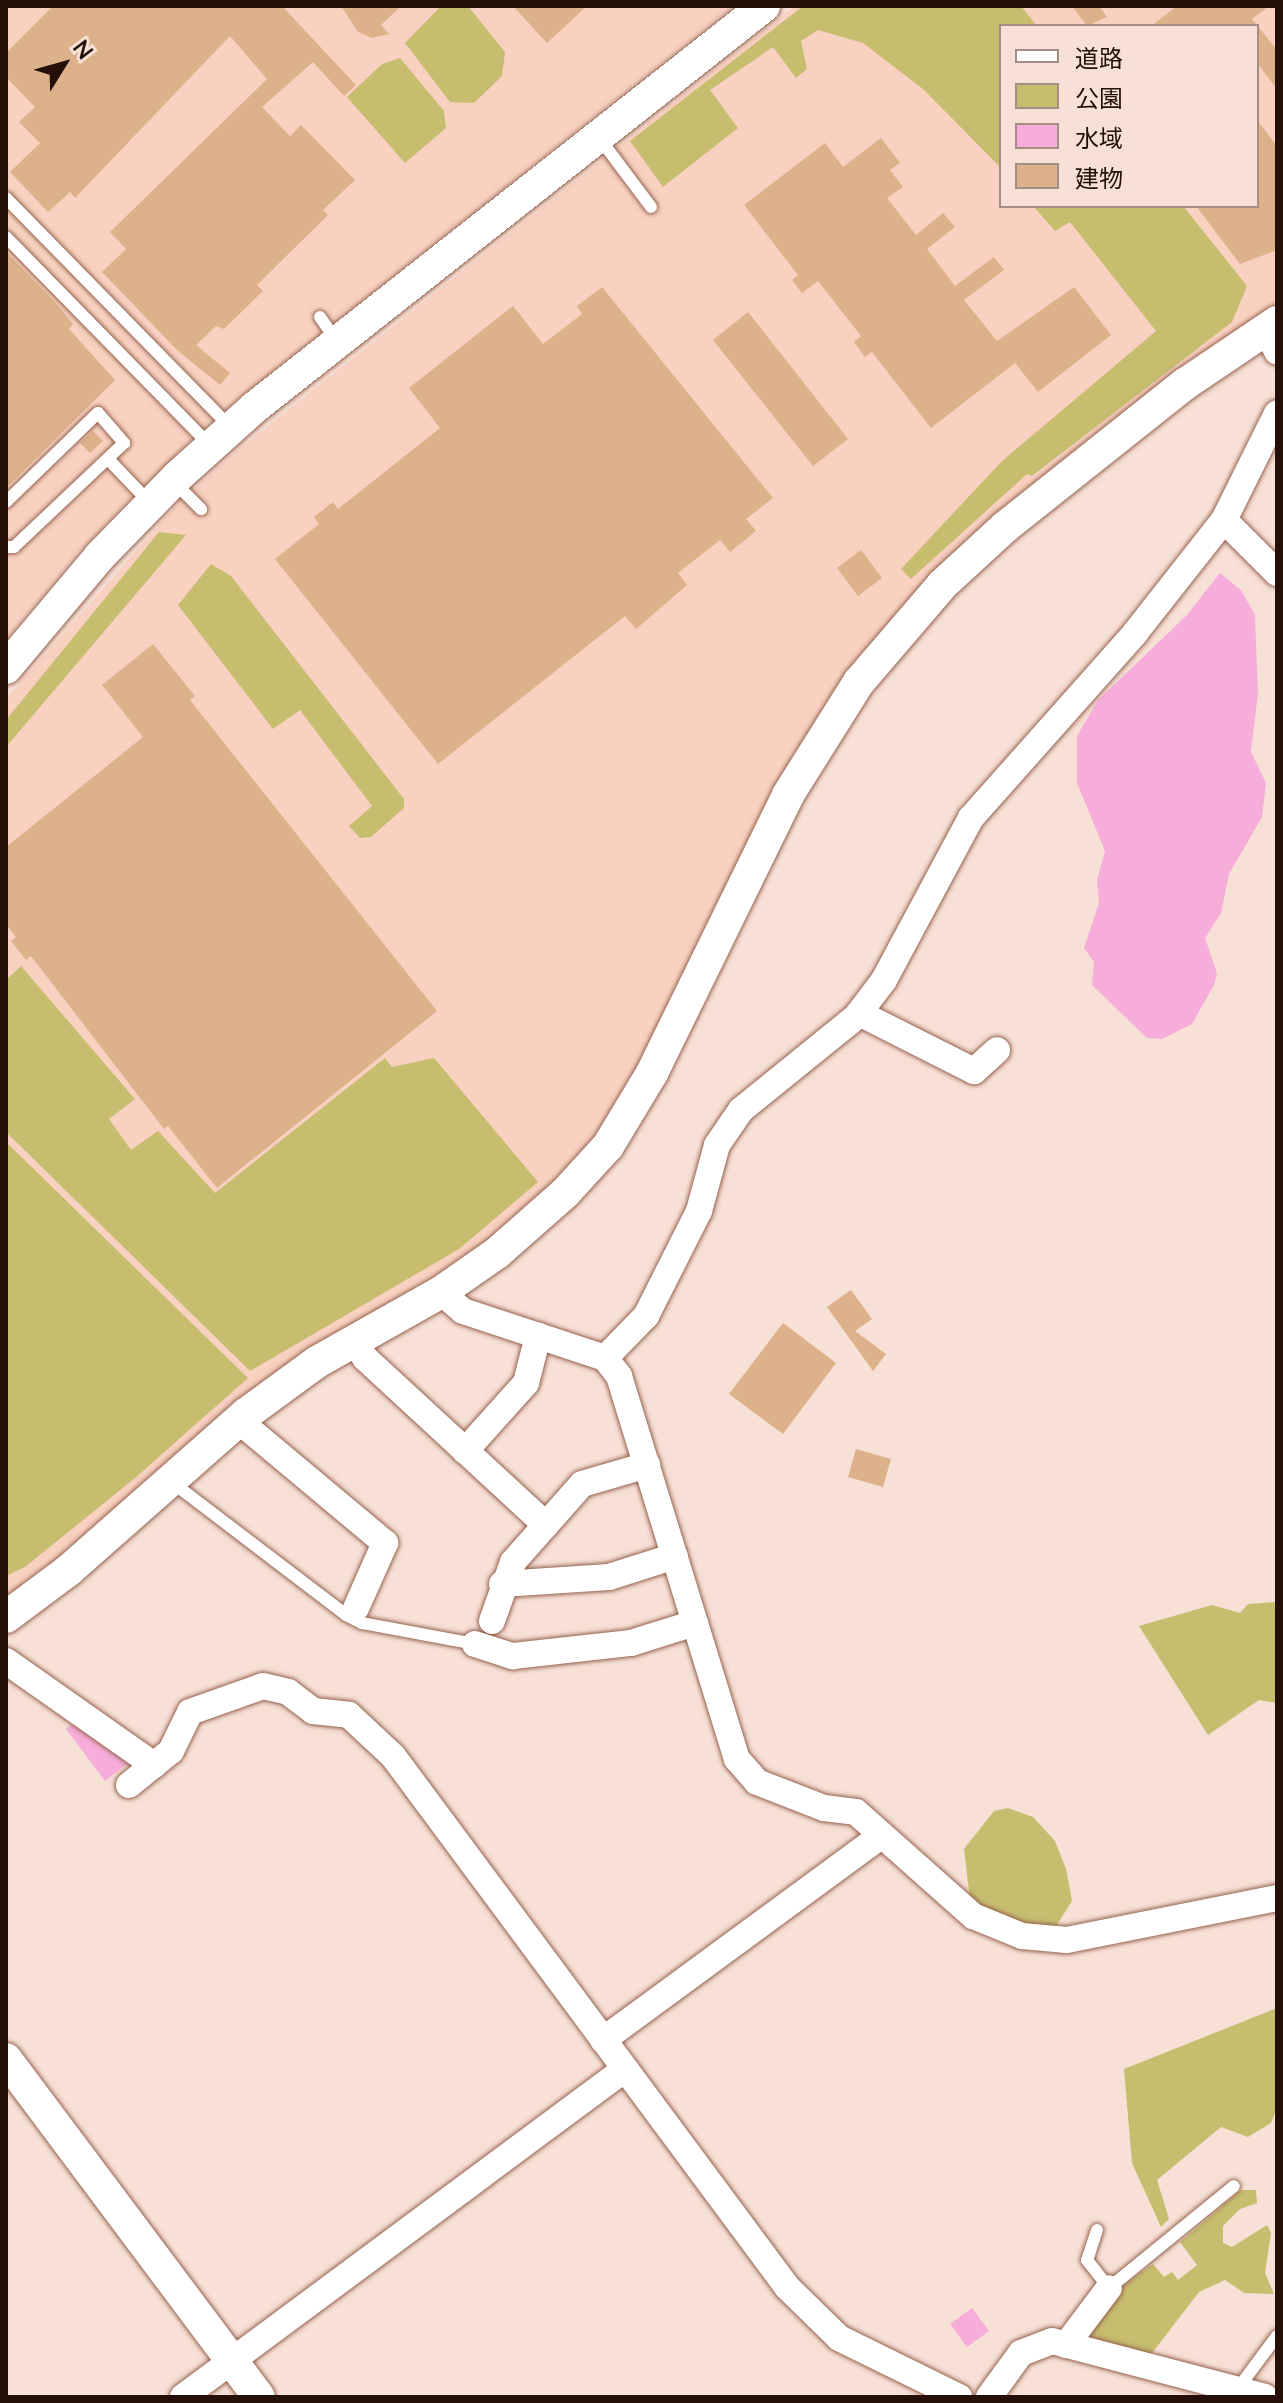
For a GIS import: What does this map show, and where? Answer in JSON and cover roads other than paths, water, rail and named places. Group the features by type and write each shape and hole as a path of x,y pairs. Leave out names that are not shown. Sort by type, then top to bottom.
{"street":[{"path":"6,668 151,503 329,329 598,137 764,6"},
{"path":"6,1617 69,1570 238,1420 354,1341 441,1292 497,1253 608,1146 652,1073 788,795 869,670 942,585 1005,527 1185,384 1273,335"},
{"path":"605,1358 646,1316 699,1211 717,1145 741,1110 859,1013 884,980 971,818 994,786 1135,633 1224,520 1277,413"},
{"path":"1224,520 1277,573"},
{"path":"859,1013 974,1071 997,1050"},
{"path":"441,1292 463,1311 605,1358 619,1376 737,1759 757,1782 824,1808 856,1812 973,1916 1022,1936 1067,1940 1277,1898"},
{"path":"465,1451 526,1383 538,1336"},
{"path":"354,1341 365,1358 546,1525"},
{"path":"238,1420 385,1543 356,1608"},
{"path":"492,1621 502,1584 513,1562 582,1484 647,1465"},
{"path":"502,1584 609,1577 675,1556"},
{"path":"482,1646 513,1656 631,1643 695,1623"},
{"path":"6,1661 154,1765"},
{"path":"129,1785 171,1751 190,1712 263,1686 288,1692 313,1711 349,1715 393,1756 787,2287 839,2338 959,2397"},
{"path":"603,2040 881,1836"},
{"path":"6,2059 259,2397"},
{"path":"183,2397 625,2069"},
{"path":"1066,2345 1109,2288"},
{"path":"989,2397 1021,2353 1052,2341 1265,2397"}],"lane":[{"path":"598,137 651,207"},
{"path":"6,198 221,437"},
{"path":"6,237 221,437"},
{"path":"6,502 98,413 124,443 14,547 6,547"},
{"path":"108,459 151,503"},
{"path":"173,481 201,509"},
{"path":"170,1481 346,1615 362,1623 482,1646 492,1621"},
{"path":"1097,2230 1087,2260 1109,2288 1234,2186"},
{"path":"1236,2391 1277,2336"}],"water":[{"path":"1220,573 1241,590 1255,615 1258,693 1251,752 1266,783 1262,817 1229,874 1221,913 1205,938 1217,973 1214,985 1192,1024 1162,1039 1147,1038 1092,985 1094,962 1084,948 1099,903 1097,880 1105,851 1077,783 1077,736 1098,700 1186,616"},
{"path":"75,1722 131,1761 105,1781 66,1729"},
{"path":"972,2308 989,2331 967,2347 950,2324"}]}
